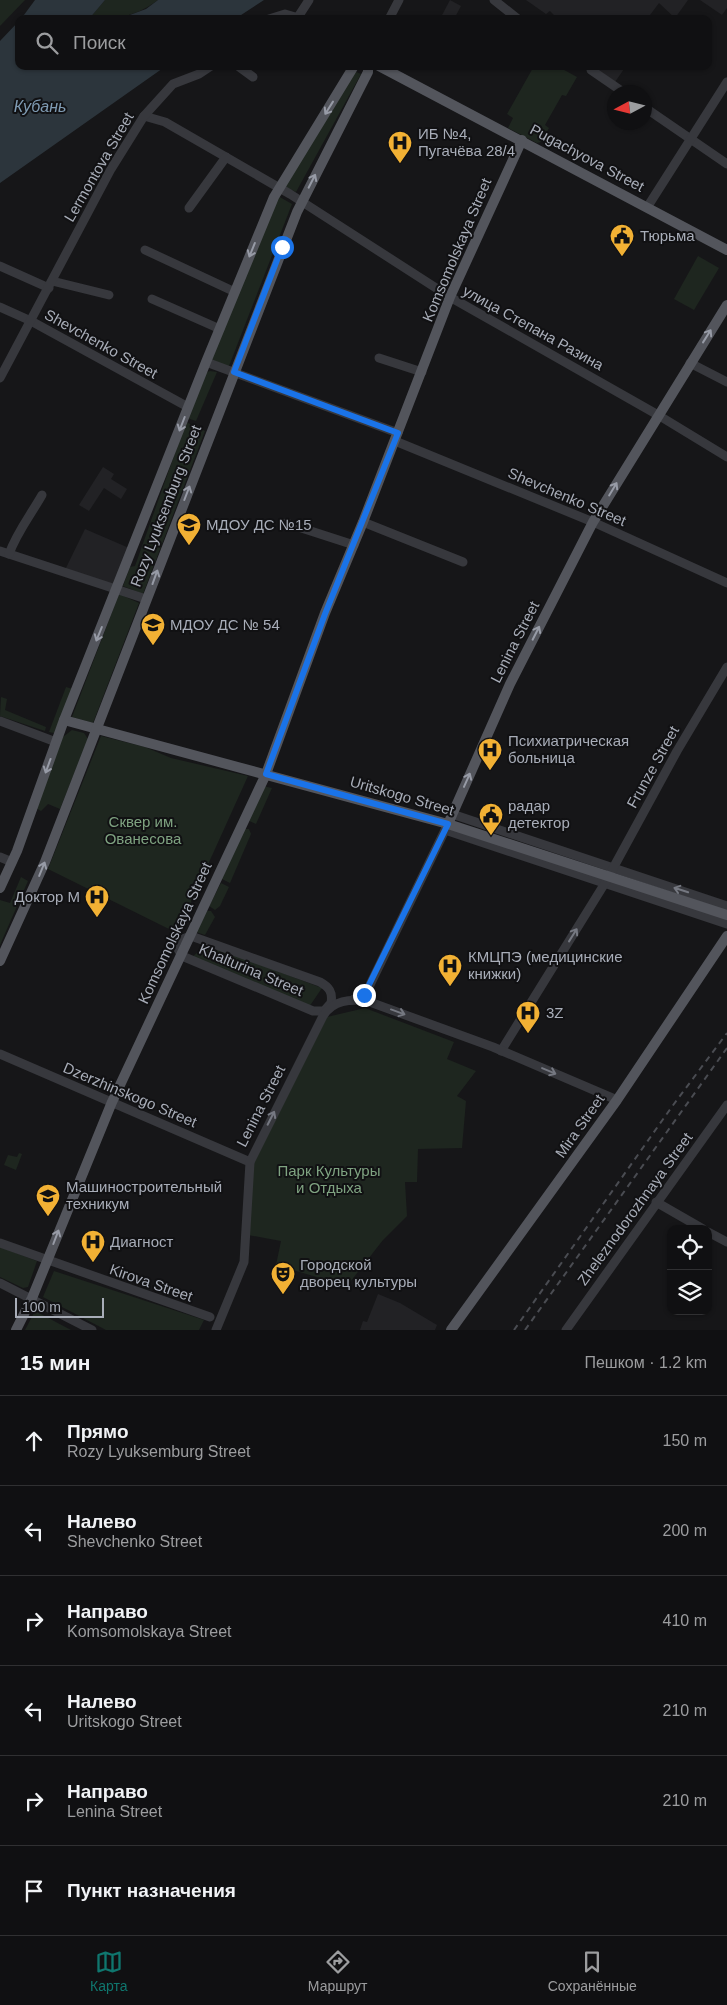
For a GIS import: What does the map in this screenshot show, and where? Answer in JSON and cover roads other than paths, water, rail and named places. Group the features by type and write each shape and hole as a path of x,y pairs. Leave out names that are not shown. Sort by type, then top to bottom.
{"main road":[{"name":"Rozy Lyuksemburg Street","path":"0,888 12,862 64,720 118,589 188,407 278,188 352,70"},
{"name":"Rozy Lyuksemburg Street","path":"0,960 39,877 98,729 146,599 301,202 368,70"},
{"name":"Pugachyova Street","path":"387,70 648,206 727,250"},
{"name":"Komsomolskaya Street","path":"16,1330 32,1298 112,1102 266,774 325,614 364,522 450,297 522,140"},
{"name":"Lenina Street","path":"446,827 510,684 592,522 727,305"},
{"name":"Uritskogo Street","path":"64,720 266,774 446,827 727,916"},
{"name":"Mira Street","path":"452,1330 616,1100 727,936"}],"street":[{"path":"302,15 309,0"},
{"path":"391,15 399,0"},
{"path":"494,0 513,15"},
{"name":"Lermontova Street","path":"0,378 111,169 144,116 173,84 205,70"},
{"path":"243,70 252,77"},
{"path":"591,70 613,85"},
{"path":"648,206 727,82"},
{"path":"652,113 727,164"},
{"name":"улица Степана Разина","path":"144,116 164,122 226,157 301,202 450,297 658,415 727,457"},
{"path":"189,208 226,157"},
{"path":"144,250 235,292"},
{"path":"0,266 51,284 109,295"},
{"path":"152,299 220,329"},
{"name":"Shevchenko Street","path":"0,307 188,407"},
{"path":"379,358 422,372"},
{"name":"Shevchenko Street","path":"206,362 396,437 727,583"},
{"path":"690,363 727,382"},
{"path":"42,496 4,552 146,599"},
{"path":"364,522 463,562"},
{"path":"286,523 354,545"},
{"name":"Frunze Street","path":"501,1051 605,883 677,751 727,667"},
{"path":"0,721 56,742"},
{"name":"Uritskogo Street","path":"452,814 727,906"},
{"name":"Uritskogo Street","path":"446,827 727,924"},
{"name":"Lenina Street","path":"351,1000 366,994 446,827"},
{"path":"0,857 12,862"},
{"name":"Khalturina Street","path":"191,936 320,982 327,986 332,993 328,1008"},
{"name":"Khalturina Street","path":"182,956 312,1011 320,1012 337,1003 351,1000 367,1001 501,1051 616,1100"},
{"name":"Lenina Street","path":"216,1330 244,1262 250,1162 322,1016 328,1008"},
{"name":"Dzerzhinskogo Street","path":"0,1054 250,1162"},
{"name":"Zheleznodorozhnaya Street","path":"566,1330 727,1105"},
{"path":"656,1202 696,1225"},
{"path":"712,1234 727,1242"},
{"name":"Kirova Street","path":"0,1244 210,1317"},
{"path":"0,1283 92,1330"}],"water":[{"path":"35,0 105,0 92,15 24,15"},
{"path":"158,0 264,0 241,15 130,15 146,9"},
{"name":"Кубань","path":"15,25 15,70 160,70 0,183 0,41"}],"railway":[{"path":"514,1330 671,1108 727,1033"},
{"path":"525,1330 727,1048"}],"place":[{"name":"ИБ №4, Пугачёва 28/4","path":"400,164"},
{"name":"Тюрьма","path":"622,257"},
{"name":"МДОУ ДС №15","path":"189,546"},
{"name":"МДОУ ДС № 54","path":"153,646"},
{"name":"Психиатрическая больница","path":"490,771"},
{"name":"радар детектор","path":"491,836"},
{"name":"Доктор М","path":"97,918"},
{"name":"КМЦПЭ (медицинские книжки)","path":"450,987"},
{"name":"3Z","path":"528,1034"},
{"name":"Машиностроительный техникум","path":"48,1217"},
{"name":"Диагност","path":"93,1263"},
{"name":"Городской дворец культуры","path":"283,1295"}],"park label":[{"name":"Сквер им. Ованесова","path":"143,830"},
{"name":"Парк Культуры и Отдыха","path":"329,1180"}]}
